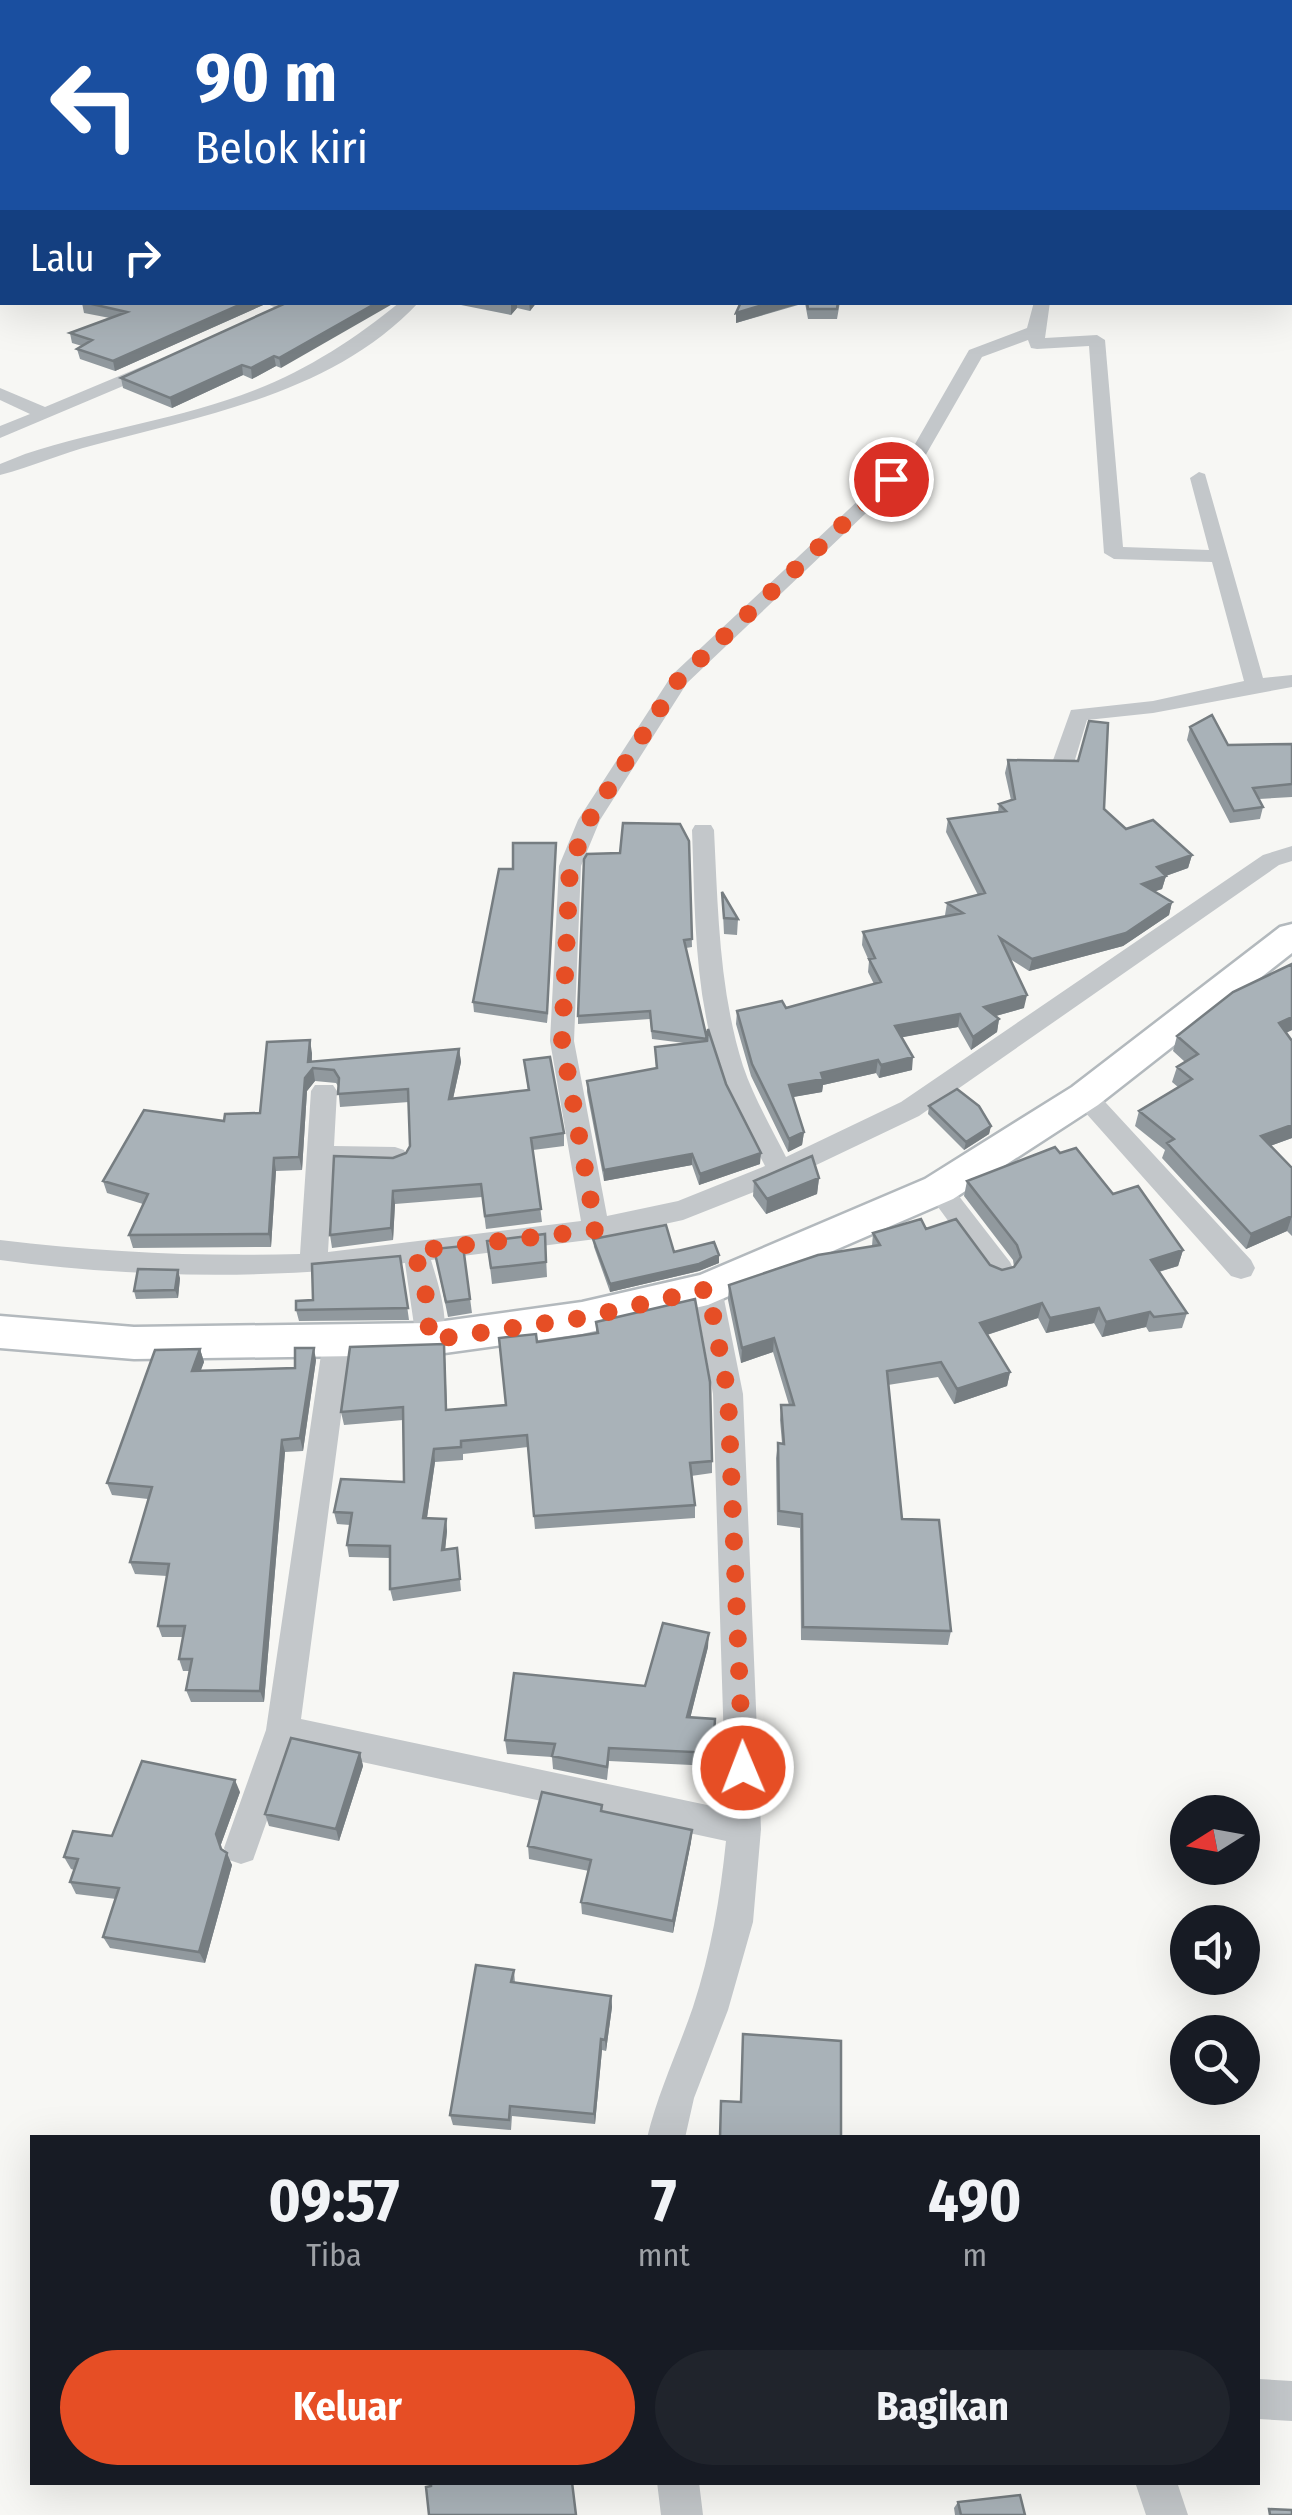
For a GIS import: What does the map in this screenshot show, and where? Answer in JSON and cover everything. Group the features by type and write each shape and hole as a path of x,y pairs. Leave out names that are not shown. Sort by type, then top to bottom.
{"street":[{"path":"0,470 63,448 260,394 354,348 407,305"},
{"path":"1041,305 1035,331 1037,344 1097,340 1114,553 1220,556"},
{"path":"596,1230 562,1041 570,866 589,820 679,679 918,454 975,354 1035,331"},
{"path":"0,433 181,354"},
{"path":"0,393 45,414"},
{"path":"1200,478 1255,686"},
{"path":"1063,763 1078,714 1154,707 1292,681"},
{"path":"703,830 710,966 720,1018 732,1068 780,1171"},
{"path":"0,1250 94,1262 187,1266 313,1264 596,1230 682,1210 780,1171 910,1109 1284,864"},
{"path":"0,1332 134,1343 337,1341 428,1313 582,1318 708,1289 939,1190 1084,1096 1292,935"},
{"path":"313,1264 324,1091"},
{"path":"1084,1096 1241,1268"},
{"path":"318,1156 395,1157"},
{"path":"939,1190 1000,1270"},
{"path":"414,1251 428,1313"},
{"path":"667,2135 675,2098 710,2010 734,1922 744,1830 728,1394 708,1289"},
{"path":"241,1848 283,1730 337,1341"},
{"path":"283,1730 744,1830"},
{"path":"1260,2399 1292,2402"},
{"path":"678,2485 682,2515"},
{"path":"1157,2485 1167,2515"}],"building":[{"path":"96,305 239,305 113,361 77,349 92,340 70,333 127,312"},
{"path":"281,305 373,305 279,358 274,356 251,368 242,365 170,398 121,378"},
{"path":"740,305 763,305 736,313"},
{"path":"807,305 838,305 837,309 808,309"},
{"path":"1212,715 1228,745 1292,744 1292,784 1253,788 1263,807 1234,811 1190,727"},
{"path":"1089,721 1108,723 1104,809 1126,829 1153,820 1192,855 1157,867 1166,876 1142,884 1172,902 1126,933 1032,959 1000,938 1027,995 984,1007 999,1019 973,1037 960,1014 895,1026 913,1057 881,1065 878,1060 821,1073 823,1079 789,1085 804,1132 789,1139 752,1064 737,1011 782,1001 786,1008 881,982 869,959 875,958 863,932 963,913 947,903 985,893 948,819 1006,811 999,804 1015,799 1008,760 1078,761"},
{"path":"623,823 680,824 689,841 692,939 684,940 707,1039 652,1031 650,1011 578,1016 584,859 587,854 620,853"},
{"path":"513,843 556,843 547,1013 473,1002 499,869 513,869"},
{"path":"722,892 738,919 724,918"},
{"path":"1292,964 1292,1017 1279,1023 1292,1041 1292,1125 1261,1136 1292,1168 1292,1216 1251,1234 1167,1143 1174,1139 1139,1111 1192,1079 1177,1067 1198,1054 1177,1036 1233,992"},
{"path":"708,1029 726,1084 761,1153 700,1174 692,1154 604,1170 587,1081 657,1068 655,1047 707,1041"},
{"path":"310,1040 308,1062 459,1049 449,1099 529,1090 524,1060 550,1057 564,1133 531,1138 541,1209 485,1216 481,1184 393,1191 391,1228 330,1235 334,1156 393,1158 406,1153 410,1146 408,1089 338,1094 339,1078 334,1070 313,1068 305,1078 299,1157 274,1158 269,1234 129,1235 148,1194 103,1181 144,1110 224,1121 225,1114 260,1113 267,1042"},
{"path":"957,1089 979,1106 991,1126 966,1142 929,1106"},
{"path":"1055,1147 1060,1153 1076,1148 1113,1194 1138,1186 1183,1250 1151,1260 1187,1313 1154,1317 1150,1312 1106,1322 1099,1308 1050,1318 1042,1303 980,1323 1010,1372 957,1389 941,1362 887,1371 902,1519 939,1520 951,1631 803,1627 802,1514 779,1511 778,1443 784,1444 781,1405 794,1405 774,1338 742,1348 729,1285 818,1255 880,1245 873,1233 921,1219 926,1229 956,1219 990,1265 1002,1270 1014,1267 1021,1257 1017,1245 967,1181"},
{"path":"812,1156 819,1178 767,1199 754,1181"},
{"path":"666,1225 674,1252 714,1242 719,1255 699,1264 610,1284 593,1239"},
{"path":"545,1234 546,1262 491,1268 487,1241"},
{"path":"463,1246 470,1299 446,1302 434,1249"},
{"path":"400,1256 408,1308 296,1310 296,1301 313,1300 312,1264"},
{"path":"138,1269 178,1270 175,1290 134,1291"},
{"path":"695,1299 710,1382 712,1461 690,1463 695,1505 534,1516 527,1435 461,1441 461,1447 434,1449 423,1518 446,1519 442,1550 457,1548 460,1579 390,1589 390,1546 347,1545 352,1513 334,1512 341,1479 404,1482 403,1407 341,1412 350,1347 444,1344 446,1410 506,1405 499,1338 536,1334 537,1342 598,1333 596,1322"},
{"path":"295,1348 314,1348 300,1438 282,1440 260,1691 186,1690 192,1659 179,1659 185,1626 158,1626 169,1564 130,1562 152,1487 107,1483 155,1350 200,1349 192,1371 295,1368"},
{"path":"663,1623 709,1633 687,1717 715,1719 713,1753 609,1748 607,1767 552,1756 555,1744 505,1740 514,1673 645,1686"},
{"path":"291,1738 360,1753 336,1829 265,1814"},
{"path":"142,1761 235,1780 216,1834 221,1849 227,1853 199,1952 103,1937 119,1888 70,1882 78,1859 64,1857 73,1831 112,1836"},
{"path":"542,1792 602,1805 601,1811 692,1830 673,1921 581,1902 591,1860 528,1846"},
{"path":"476,1965 514,1970 511,1982 611,1996 605,2040 601,2039 594,2114 510,2106 509,2120 450,2115"},
{"path":"743,2034 841,2041 841,2135 720,2135 721,2101 741,2102"},
{"path":"572,2485 576,2515 429,2515 426,2487"},
{"path":"1020,2495 1025,2515 961,2515 958,2502"},
{"path":"1269,2509 1292,2510 1292,2515 1270,2515"}],"route":[{"path":"743,1768 728,1394 708,1289 582,1318 430,1340 425,1288 414,1251 596,1230 562,1041 570,866 589,820 679,679 891,479"}]}
